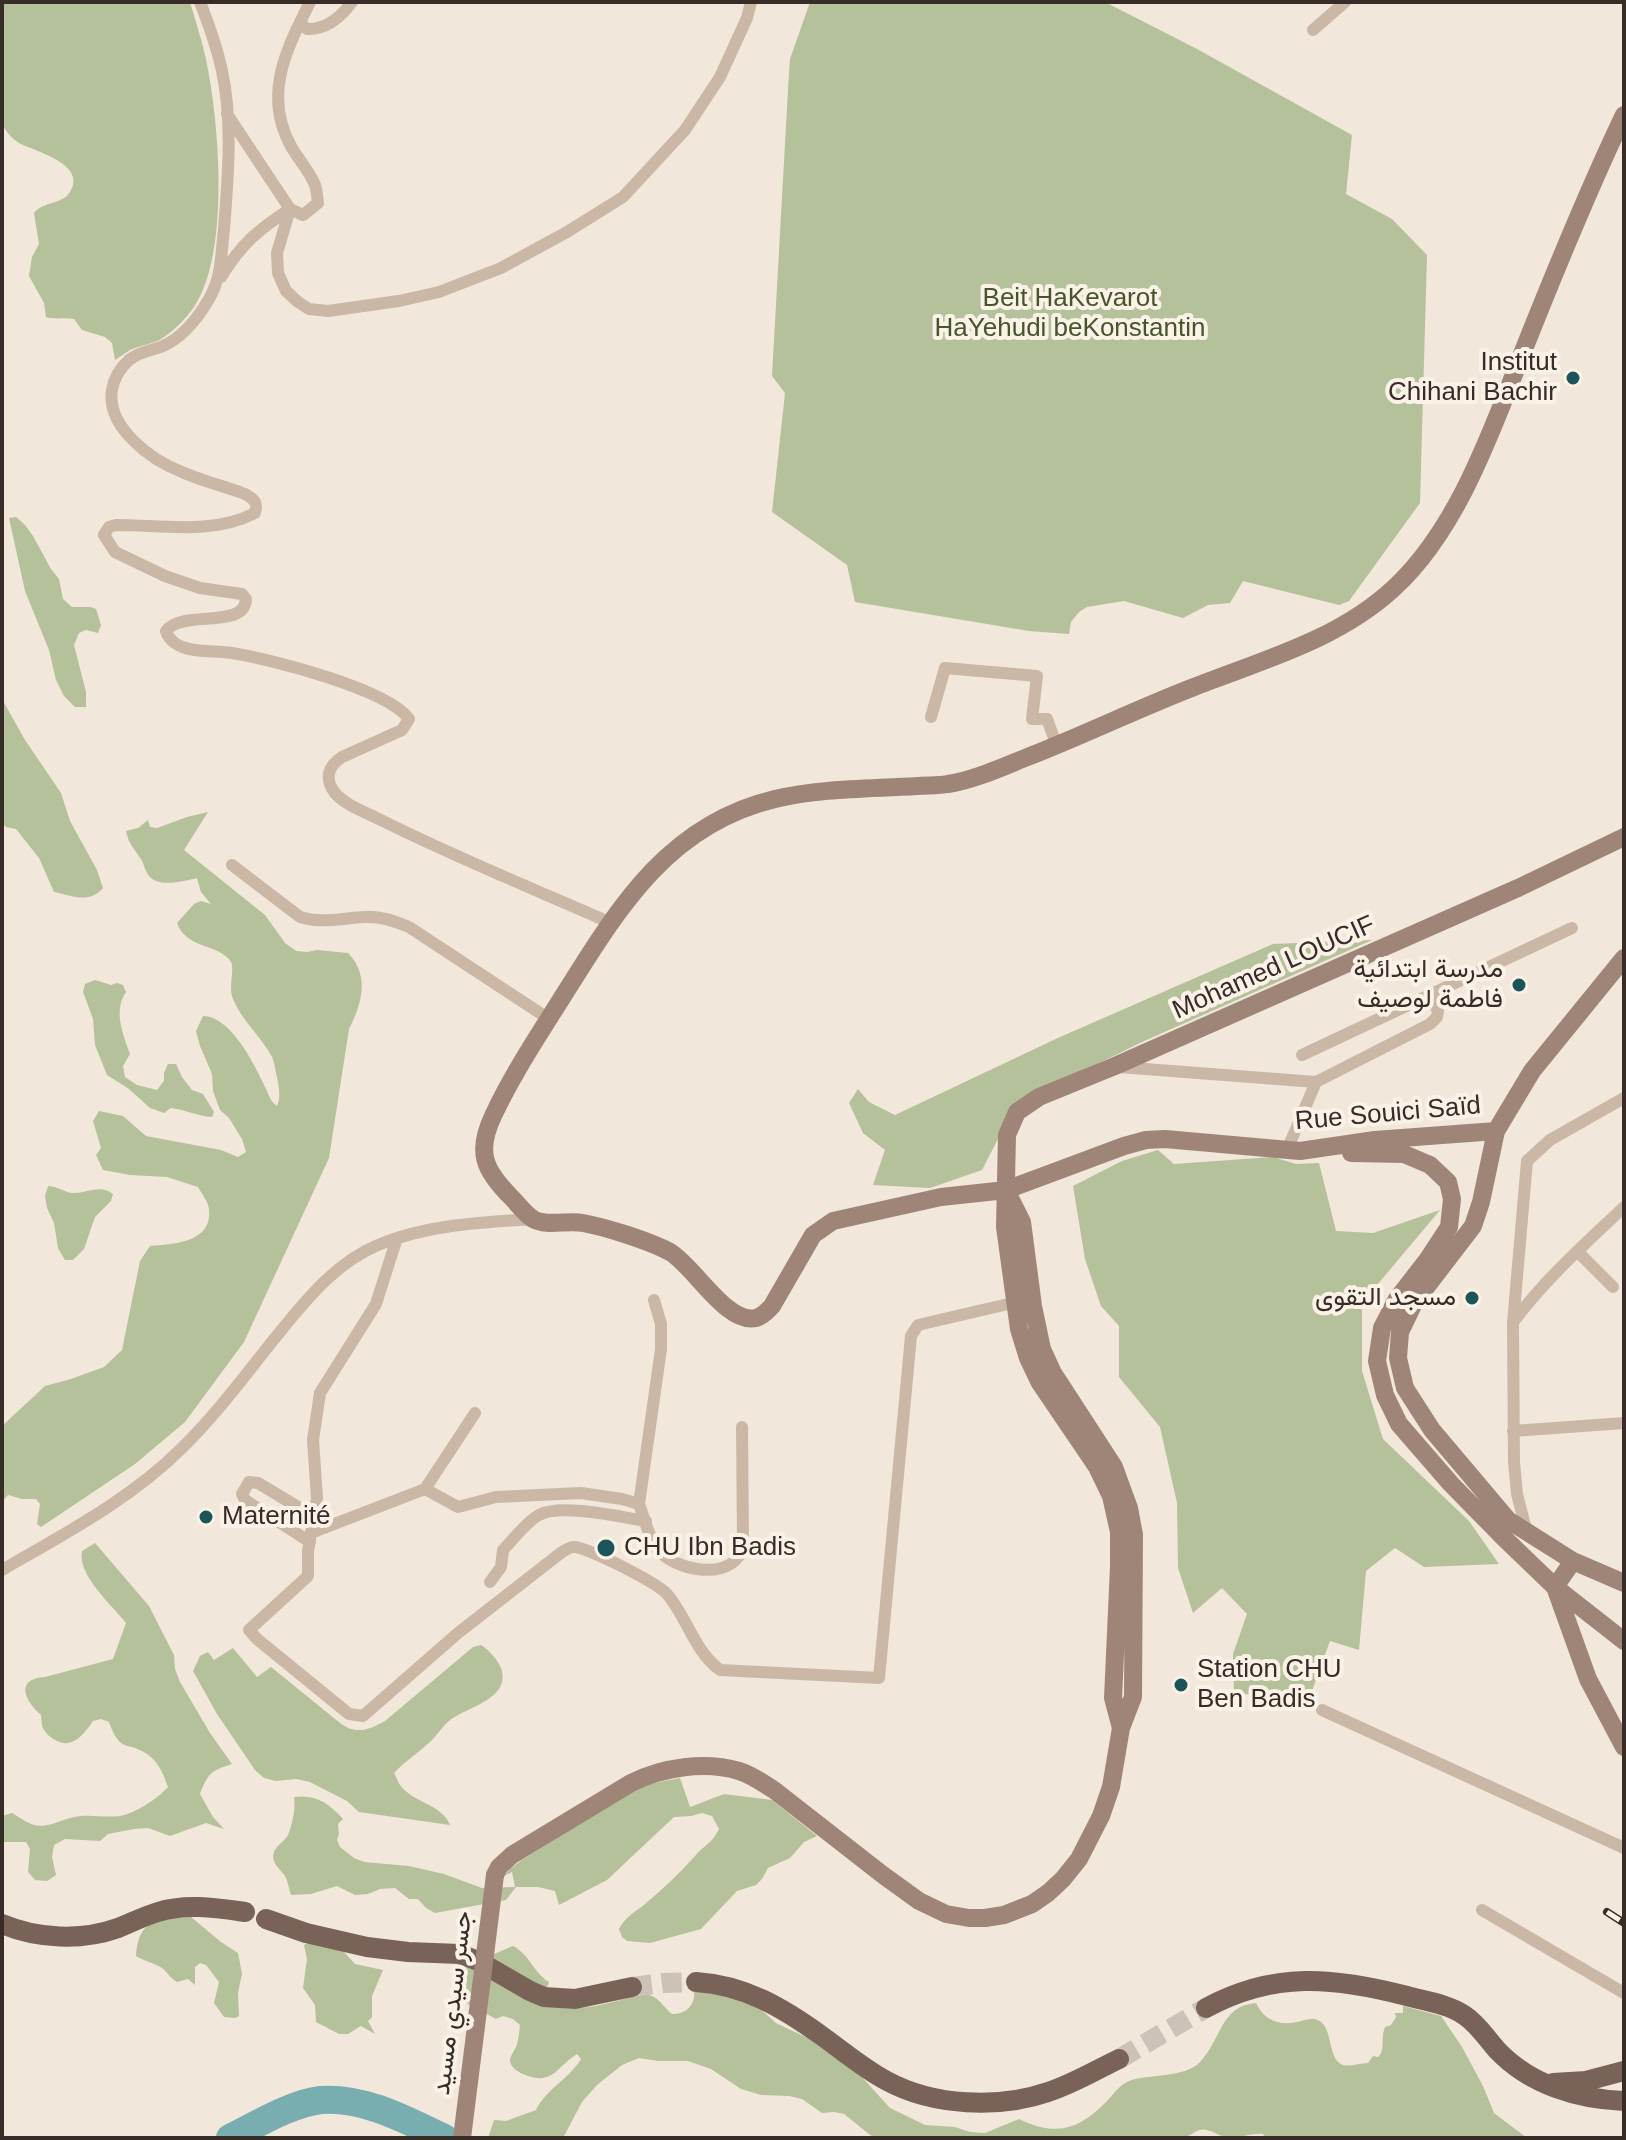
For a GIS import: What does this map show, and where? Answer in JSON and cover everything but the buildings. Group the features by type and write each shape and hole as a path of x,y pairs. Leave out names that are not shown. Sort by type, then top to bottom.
{"main road":[{"path":"533,1219 493,1178 483,1147 487,1130 502,1098 609,922 643,879 694,835 723,817 780,797 948,784 990,772 1057,746 1148,704 1342,627 1369,610 1397,585 1431,546 1455,508 1624,115"},
{"name":"Mohamed LOUCIF","path":"883,1875 919,1901 946,1914 985,1918 1017,1910 1048,1893 1079,1859 1101,1816 1111,1787 1121,1728 1113,1698 1120,1551 1115,1512 1097,1467 1034,1370 1023,1345 1029,1301 1005,1227 1007,1135 1017,1112 1039,1097 1518,888 1624,837"},
{"path":"1624,958 1532,1071 1496,1131 1473,1226 1414,1303 1400,1332 1398,1358 1405,1388 1432,1430 1508,1520 1573,1561 1624,1583"},
{"name":"Rue Souici Saïd","path":"533,1219 580,1222 667,1250 688,1267 727,1309 737,1315 756,1318 772,1306 813,1235 833,1221 941,1197 1006,1190 1146,1140 1294,1150 1496,1131"},
{"path":"1294,1150 1404,1154 1430,1165 1448,1182 1452,1199 1449,1227 1397,1299 1382,1328 1377,1361 1385,1395 1399,1424 1451,1484 1555,1587 1624,1641"},
{"path":"1555,1587 1573,1561"},
{"path":"1555,1587 1588,1679 1624,1747"},
{"name":"جسر سيدي مسيد","path":"462,2138 495,1875 512,1855 642,1777 704,1766 723,1768 756,1779 883,1875"},
{"path":"2,1924 24,1932 74,1936 115,1929 174,1909 203,1907 245,1912"},
{"path":"266,1919 306,1933 367,1947 460,1954 544,1997 575,1999 632,1987"},
{"path":"1206,2008 1249,1989 1319,1980 1395,1993 1446,2007 1467,2017 1511,2063 1541,2082 1580,2096 1624,2101"},
{"path":"696,1982 727,1986 768,2001 797,2017 887,2081 931,2096 979,2102 1029,2097 1063,2086 1119,2059"},
{"path":"1541,2082 1586,2081 1624,2071"}],"street":[{"path":"200,2 223,74 227,114 228,173 219,279"},
{"path":"227,114 290,209 303,215 318,203 316,186 290,145 280,117 277,94 279,73 310,2"},
{"path":"300,23 307,29 329,25 352,2"},
{"path":"290,209 277,253 278,273 286,291 309,309 328,311 399,301 439,292 501,268 623,197 685,130 720,77 747,18 751,2"},
{"path":"1313,30 1345,2"},
{"path":"290,209 256,232 235,253 209,300 178,337 162,347 142,352 118,371 110,400 121,428 148,452 181,472 254,499 257,506 255,513 197,527 116,525 104,535 115,552 165,576 200,588 242,594 246,599 241,613 170,626 166,631 168,637 186,649 229,652 283,664 350,685 388,702 406,715 409,719 402,730 333,763 329,780 344,801 410,834 609,922"},
{"path":"931,717 945,668 1037,676 1032,719 1047,719 1057,746"},
{"path":"232,865 300,917 326,921 387,918 409,927 549,1019"},
{"path":"1302,1055 1572,928"},
{"path":"1115,1066 1316,1082 1430,1024 1438,1011 1429,995"},
{"path":"1294,1150 1316,1082"},
{"path":"1527,1533 1517,1494 1513,1431 1513,1323 1527,1161 1550,1140 1624,1098"},
{"path":"1513,1323 1577,1251 1623,1210"},
{"path":"2,1570 86,1521 168,1462 192,1438 303,1304 340,1267 361,1253 397,1238 458,1226 533,1219"},
{"path":"397,1238 376,1304 320,1393 313,1440 317,1498 308,1576 249,1630 349,1714 363,1716 458,1633 571,1547 585,1549 656,1584 668,1594 709,1661 720,1670 879,1678 911,1336 918,1325 1029,1301"},
{"path":"1577,1251 1613,1287"},
{"path":"654,1300 661,1324 661,1349 639,1504 656,1549 671,1561 693,1569 712,1570 730,1564 739,1555 743,1544 742,1427"},
{"path":"310,1538 425,1489 475,1413"},
{"path":"1513,1431 1624,1423"},
{"path":"310,1538 245,1500 242,1494 249,1482 258,1483 313,1516"},
{"path":"425,1489 458,1507 496,1497 581,1493 639,1504"},
{"path":"490,1582 501,1567 503,1550 538,1515 556,1510 646,1521"},
{"path":"1322,1710 1624,1848"},
{"path":"1482,1910 1624,1993"}],"green space":[{"path":"2,2 190,2 205,55 214,113 219,184 213,254 206,283 184,319 160,339 130,350 115,360 112,343 105,337 82,330 74,319 46,317 44,303 29,276 32,257 39,244 34,213 42,206 67,196 74,182 66,166 19,143 2,125"},
{"name":"Beit HaKevarot HaYehudi beKonstantin","path":"810,2 1105,2 1352,135 1346,194 1392,219 1427,255 1420,503 1349,601 1339,605 1243,581 1230,603 1208,605 1183,618 1124,601 1087,607 1071,622 1069,634 1029,631 855,602 847,565 772,512 785,393 772,376 789,72 790,59"},
{"path":"16,517 33,536 59,579 63,599 72,607 96,609 101,625 98,633 86,630 79,633 74,645 86,692 86,707 75,707 64,696 56,680 49,650 25,591 9,518"},
{"path":"2,699 61,793 70,821 97,870 103,888 92,896 80,898 54,892 39,858 16,829 2,823"},
{"path":"208,812 184,850 265,915 285,943 296,951 348,953 359,971 362,990 349,1029 329,1158 244,1342 185,1422 135,1464 41,1527 37,1524 40,1504 36,1499 8,1495 2,1502 2,1426 45,1386 104,1367 122,1350 140,1261 150,1246 189,1240 204,1229 208,1221 208,1204 198,1187 167,1177 103,1170 96,1155 101,1148 93,1121 99,1111 123,1116 146,1136 221,1150 238,1157 246,1152 229,1118 220,1110 213,1091 212,1074 196,1031 203,1016 213,1018 232,1032 277,1106 279,1100 272,1057 233,999 231,962 219,952 188,938 177,923 194,904 201,901 211,904 201,892 197,878 172,883 153,880 126,831 138,828 148,820 150,827 157,828"},
{"path":"1372,940 1142,1042 1016,1104 982,1170 930,1188 873,1185 885,1150 863,1133 849,1103 858,1089 869,1102 895,1115 1060,1037 1273,944"},
{"path":"95,980 123,985 126,992 120,1007 122,1031 130,1054 123,1066 125,1077 137,1085 157,1090 164,1081 168,1064 176,1064 192,1090 203,1094 214,1112 212,1117 171,1108 164,1113 150,1108 107,1075 95,1045 93,1019 83,992 85,984"},
{"path":"1158,1150 1174,1164 1273,1157 1296,1164 1319,1163 1336,1231 1373,1233 1440,1210 1362,1303 1362,1371 1383,1439 1469,1521 1499,1564 1424,1567 1395,1548 1366,1571 1359,1650 1330,1641 1309,1699 1270,1691 1234,1696 1233,1654 1247,1614 1222,1588 1193,1613 1178,1568 1177,1503 1160,1427 1119,1377 1119,1326 1101,1306 1085,1259 1073,1186 1122,1161"},
{"path":"48,1186 70,1193 99,1189 113,1194 111,1201 95,1217 84,1249 73,1260 65,1260 58,1248 45,1196"},
{"path":"95,1543 149,1606 174,1655 180,1682 232,1764 211,1774 200,1794 224,1829 206,1823 170,1836 148,1828 108,1834 100,1841 65,1839 54,1845 52,1857 56,1875 47,1881 35,1880 28,1872 30,1849 26,1842 2,1842 2,1816 12,1813 39,1826 76,1817 120,1816 146,1805 168,1787 153,1759 120,1742 109,1722 101,1719 93,1721 78,1738 68,1743 53,1739 45,1732 41,1715 25,1692 29,1682 35,1679 113,1659 126,1623 85,1570 82,1551"},
{"path":"481,1645 493,1655 501,1668 503,1679 500,1687 486,1701 449,1721 394,1773 406,1791 441,1812 450,1825 359,1812 347,1801 310,1782 264,1778 255,1770 217,1714 193,1671 200,1656 208,1652 214,1660 233,1648 257,1677 271,1667 340,1723 362,1730 385,1721 473,1647"},
{"path":"680,1778 690,1807 724,1794 772,1800 817,1836 804,1842 790,1858 768,1868 756,1885 737,1891 701,1929 650,1943 627,1941 619,1929 713,1838 719,1829 712,1816 702,1813 674,1817 607,1880 559,1905 555,1891 538,1887 516,1887 506,1900 435,1913 418,1899 409,1899 395,1888 355,1895 337,1886 311,1894 291,1895 286,1878 273,1857 275,1849 289,1831 294,1797 309,1797 327,1804 343,1819 338,1824 337,1840 340,1847 354,1858 444,1874 482,1888 515,1887 512,1872 504,1876 522,1860 634,1790"},
{"path":"191,1917 238,1953 242,1974 238,1993 239,2016 235,2018 224,2017 214,2003 219,1982 206,1965 200,1963 195,1967 195,1985 188,1979 177,1982 162,1968 136,1956 141,1934 146,1927 160,1920"},
{"path":"311,1941 342,1950 355,1964 383,1970 372,1996 372,2017 368,2021 375,2034 361,2026 348,2034 339,2034 316,2022 315,2005 303,1988 307,1959 304,1945"},
{"path":"513,1946 549,1982 542,2004 580,2008 642,1994 656,1998 672,2014 677,2014 691,2005 694,1992 703,1990 756,2005 776,2023 816,2042 860,2075 890,2108 925,2125 955,2127 970,2132 985,2133 1019,2119 1044,2128 1066,2128 1077,2124 1097,2111 1119,2087 1129,2081 1194,2067 1207,2053 1228,2017 1244,2005 1256,2003 1263,2014 1278,2022 1313,2019 1321,2022 1334,2056 1343,2065 1368,2063 1373,2056 1378,2057 1385,2027 1391,2025 1395,2013 1403,2013 1403,2006 1441,2016 1462,2047 1494,2113 1527,2138 1265,2138 1259,2134 1231,2138 1199,2130 1186,2137 1169,2138 874,2138 844,2114 822,2113 802,2099 761,2095 741,2089 711,2069 688,2061 639,2058 622,2065 597,2085 582,2102 563,2138 488,2138 494,2120 506,2121 536,2110 581,2059 577,2054 548,2077 521,2073 513,2068 510,2061 518,2042 520,2025 503,2016 496,2019 464,2002 456,1966 460,1959 473,1951 494,1954"}],"waterway":[{"path":"230,2138 286,2110 321,2100 369,2106 444,2138"}],"tunnel":[{"path":"632,1987 696,1982"},
{"path":"1119,2059 1206,2008"}],"railway":[{"path":"1607,1912 1624,1923"}],"place":[{"name":"Institut Chihani Bachir","path":"1573,378"},
{"name":"مدرسة ابتدائية فاطمة لوصيف","path":"1519,985"},
{"name":"مسجد التقوى","path":"1472,1298"},
{"name":"Maternité","path":"206,1517"},
{"name":"CHU Ibn Badis","path":"606,1548"},
{"name":"Station CHU Ben Badis","path":"1181,1685"}]}
